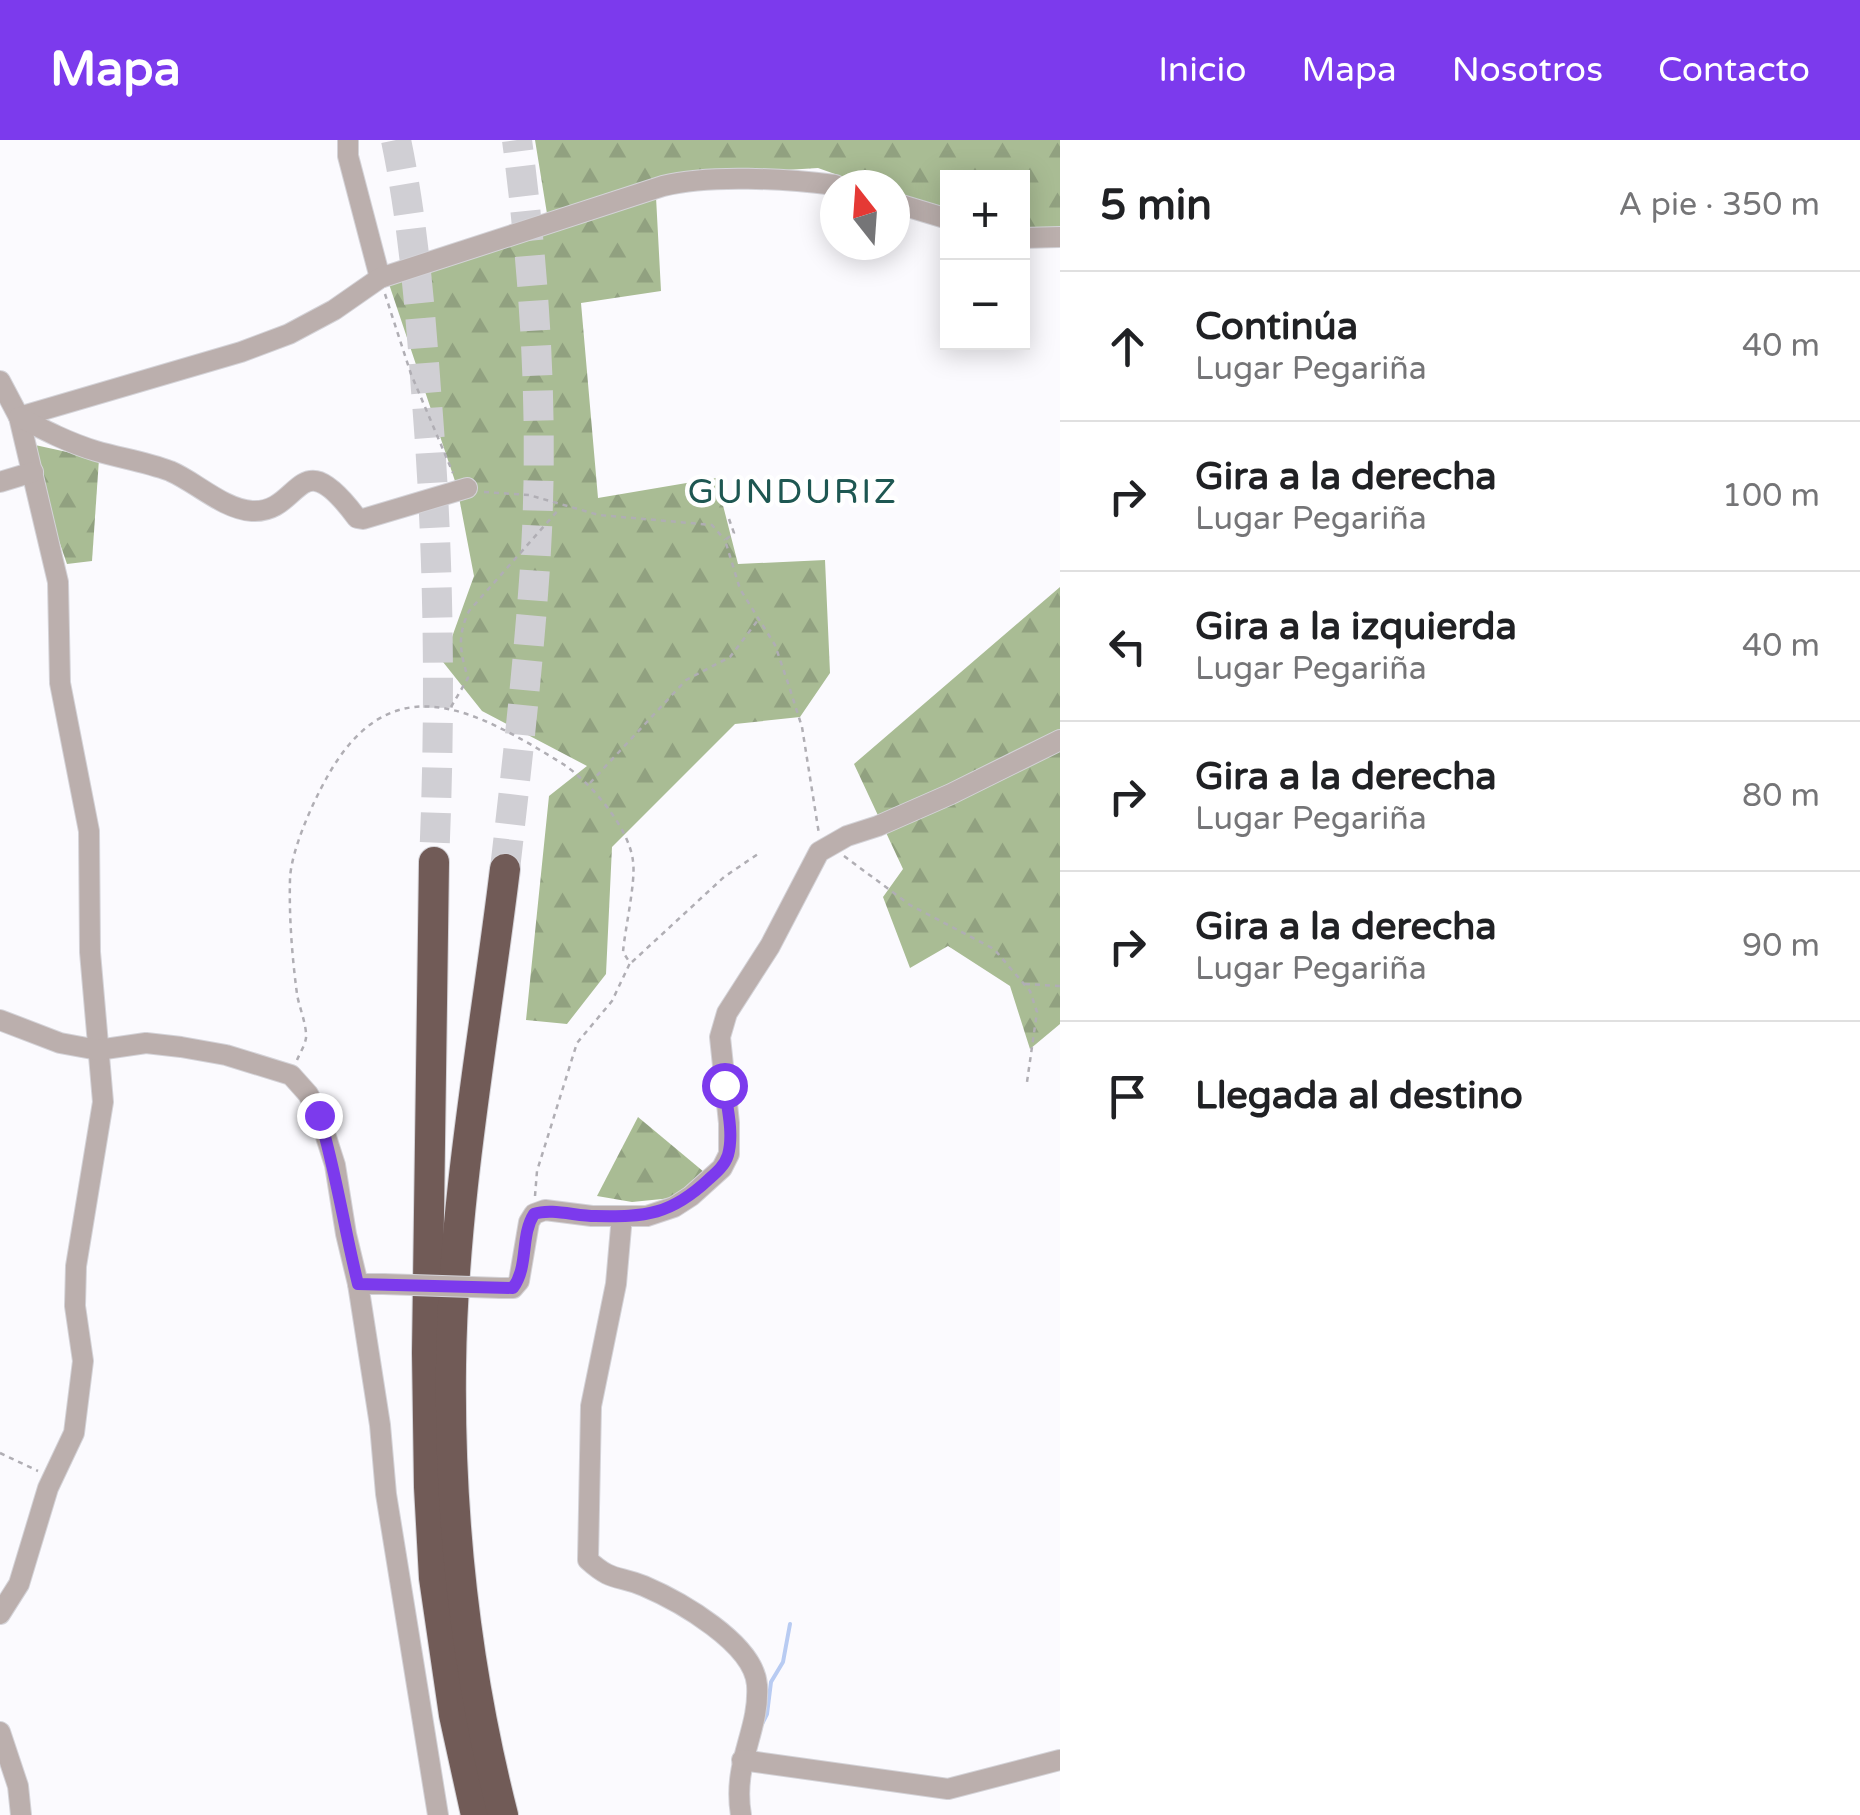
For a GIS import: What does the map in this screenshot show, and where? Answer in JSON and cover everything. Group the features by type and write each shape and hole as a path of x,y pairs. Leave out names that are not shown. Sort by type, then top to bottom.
{"highway":[{"path":"434,862 427,1354 434,1578 454,1714 476,1815"},
{"path":"503,1815 484,1738 458,1550 451,1364 460,1218 505,868"}],"street":[{"path":"348,140 348,156 380,278"},
{"path":"19,417 242,352 289,334 334,310 380,278 684,181 820,185"},
{"path":"910,207 940,216"},
{"path":"1030,238 1060,236"},
{"path":"0,381 19,417 58,582 60,683 86,804 91,856 90,952 103,1102 76,1266 83,1361 74,1433 53,1479 19,1584 0,1614"},
{"path":"19,417 94,450 165,470 245,510 266,509 304,482 312,481 330,486 357,518 363,519 467,488"},
{"path":"0,482 33,472"},
{"path":"358,1284 513,1288 534,1214 546,1210 560,1214 647,1216 674,1207 722,1168 729,1154 720,1037 726,1012 770,946 826,848 951,794 1060,740"},
{"path":"0,1020 60,1044 98,1050 146,1044 226,1055 291,1075 308,1094 319,1115 334,1165 358,1284 380,1425 386,1494 438,1815"},
{"path":"622,1216 616,1284 591,1406 588,1560 606,1576 640,1584 684,1606 724,1635 748,1659 757,1682 755,1713 736,1789 741,1815"},
{"path":"0,1732 18,1786 21,1815"},
{"path":"742,1760 948,1790 1060,1760"}],"path":[{"path":"380,278 412,374 453,474 467,488 529,495 598,515 712,525 726,540 740,589 775,645 802,727 820,841 884,888 994,949 1024,984 1035,1000 1037,1012 1026,1082"},
{"path":"451,707 468,678 460,630 468,611 561,507"},
{"path":"726,540 734,533 729,519"},
{"path":"590,784 686,680 730,657 758,619"},
{"path":"291,1075 306,1037 297,996 290,874 313,802 342,748 367,725 401,711 425,706 451,707 514,734 590,784 623,833 634,861 623,952 630,962"},
{"path":"534,1214 536,1171 577,1044 612,1001 630,962 724,877 758,854"},
{"path":"1024,984 1060,986"},
{"path":"0,1453 53,1479"}],"green space":[{"path":"535,140 1060,140 1060,229 1030,232 1030,170 940,170 940,209 910,200 910,170 818,168 655,178 661,291 581,303 598,498 716,478 738,564 825,560 830,673 800,717 735,724 612,847 606,974 567,1024 526,1020 549,796 587,766 482,711 443,662 474,576 457,487 388,281 549,226"},
{"path":"35,445 99,459 92,561 67,564 50,515"},
{"path":"1060,587 1060,1024 1030,1049 1010,986 948,946 910,968 883,897 903,869 854,764"},
{"path":"638,1117 704,1172 672,1198 632,1202 597,1196"}],"waterway":[{"path":"762,1724 771,1682 783,1662 790,1624"}],"tunnel":[{"path":"396,140 418,296 434,508 438,685 434,862"},
{"path":"505,869 531,617 539,471 534,305 517,140"}],"district":[{"name":"GUNDURIZ","path":"793,492"}],"route":[{"path":"319,1115 334,1165 358,1284 513,1288 522,1270 529,1222 534,1214 546,1210 592,1216 647,1216 674,1207 722,1168 729,1154 724,1085"}]}
